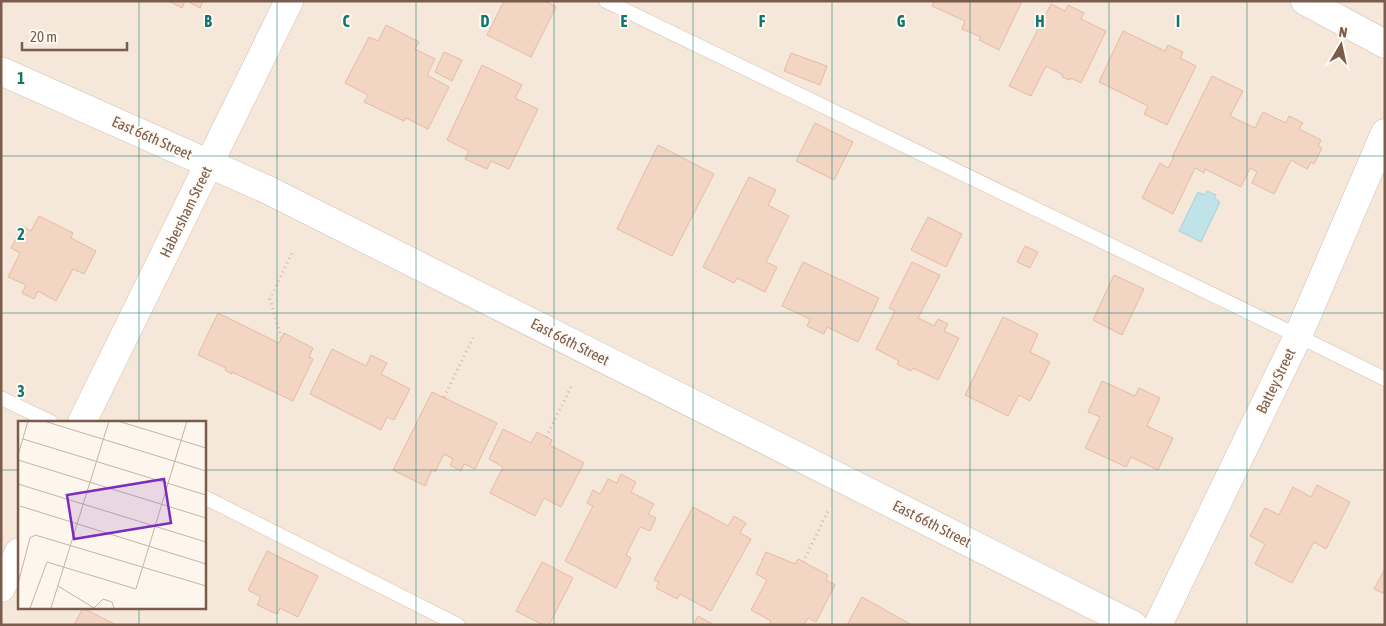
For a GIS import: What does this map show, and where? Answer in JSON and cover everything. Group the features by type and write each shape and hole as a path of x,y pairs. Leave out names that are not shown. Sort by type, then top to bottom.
{"street":[{"name":"Habersham Street","path":"82,421 289,1"},
{"path":"1305,1 1385,44"},
{"name":"East 66th Street","path":"1,71 268,190 1132,625"},
{"name":"Battey Street","path":"1158,625 1298,336 1385,133"},
{"path":"1,588 18,554"}],"lane":[{"path":"606,1 1385,379"},
{"path":"1,398 49,421"},
{"path":"205,498 458,625"}],"path":[{"path":"281,338 270,299 293,251"},
{"path":"444,397 473,338"},
{"path":"546,437 572,386"},
{"path":"803,562 844,480"}],"shaded area":[{"path":"1,1 1385,1 1385,625 1,625"}],"water":[{"path":"1207,191 1216,195 1214,198 1220,202 1201,242 1179,231 1198,192 1205,195"}],"building":[{"path":"169,1 185,1 182,8"},
{"path":"187,1 203,1 200,8"},
{"path":"504,1 545,1 556,7 531,57 487,35"},
{"path":"934,1 1022,1 999,50 979,40 981,37 962,29 965,21 932,6"},
{"path":"1051,4 1065,11 1068,5 1084,13 1081,19 1106,31 1081,83 1071,78 1070,80 1062,77 1063,75 1046,66 1031,96 1009,86"},
{"path":"386,25 419,42 415,49 435,59 427,75 449,87 428,129 406,118 404,121 364,102 368,95 345,83 369,37 378,41"},
{"path":"1123,31 1165,51 1168,45 1183,52 1180,58 1196,66 1167,125 1144,114 1148,106 1099,82"},
{"path":"444,52 462,60 452,81 435,72"},
{"path":"791,53 827,66 820,85 784,71"},
{"path":"482,65 522,85 515,98 538,109 509,169 491,161 487,169 465,159 469,151 447,140"},
{"path":"1212,76 1243,91 1230,116 1255,128 1263,112 1286,123 1289,116 1303,123 1299,129 1321,140 1318,146 1322,148 1314,164 1311,162 1307,169 1291,160 1274,194 1252,183 1257,172 1250,168 1241,187 1205,169 1204,173 1195,168 1173,214 1142,198 1160,163 1168,168"},
{"path":"815,123 853,142 834,180 796,161"},
{"path":"658,145 714,174 672,256 617,229"},
{"path":"749,177 776,190 768,205 789,216 766,262 777,267 765,292 737,278 734,283 703,267"},
{"path":"39,216 73,233 71,238 96,251 84,274 73,269 56,301 38,291 34,299 22,293 26,285 8,277 20,253 11,248 22,226 31,231"},
{"path":"928,217 962,234 946,267 911,250"},
{"path":"1025,246 1038,252 1030,268 1017,262"},
{"path":"803,262 879,298 858,342 827,327 824,334 807,326 810,319 782,306"},
{"path":"912,262 940,275 918,318 934,326 938,319 948,324 944,331 959,338 938,380 913,368 911,371 897,364 899,361 876,349 895,311 889,308"},
{"path":"1114,275 1144,289 1122,335 1093,320"},
{"path":"218,313 279,343 284,333 313,348 309,357 313,359 293,401 232,372 232,374 225,370 226,368 198,355"},
{"path":"1003,317 1038,334 1030,352 1050,362 1030,401 1019,395 1008,416 965,395"},
{"path":"332,349 366,366 371,355 387,363 381,374 410,389 394,420 387,417 381,430 310,394"},
{"path":"1102,381 1135,396 1139,388 1160,398 1147,426 1173,438 1158,470 1131,457 1126,467 1085,448 1100,417 1088,412"},
{"path":"432,392 497,423 475,469 464,464 461,471 450,465 453,459 444,454 435,472 432,470 425,486 393,470"},
{"path":"503,429 531,443 537,432 552,440 550,445 584,463 561,507 544,498 535,516 490,493 503,467 489,459"},
{"path":"621,474 636,482 631,492 654,504 648,514 656,518 650,531 640,527 626,555 631,558 616,588 565,561 593,506 587,503 593,490 600,494 608,479 617,483"},
{"path":"1317,485 1350,502 1326,549 1314,542 1292,583 1255,564 1265,544 1250,536 1265,508 1279,515 1293,487 1311,497"},
{"path":"693,507 728,526 734,516 746,523 740,533 751,539 711,611 680,594 677,599 656,588 659,582 654,580"},
{"path":"267,551 318,576 298,617 280,608 277,614 257,605 261,597 248,590"},
{"path":"766,552 795,564 798,559 828,575 826,580 835,585 816,622 808,618 804,625 769,625 771,621 751,610 767,580 756,574"},
{"path":"542,562 573,578 549,625 543,625 516,611"},
{"path":"1385,569 1385,594 1374,589"},
{"path":"862,597 912,625 847,625"},
{"path":"83,608 87,610 116,625 74,625"},
{"path":"698,616 714,625 693,625"}]}
